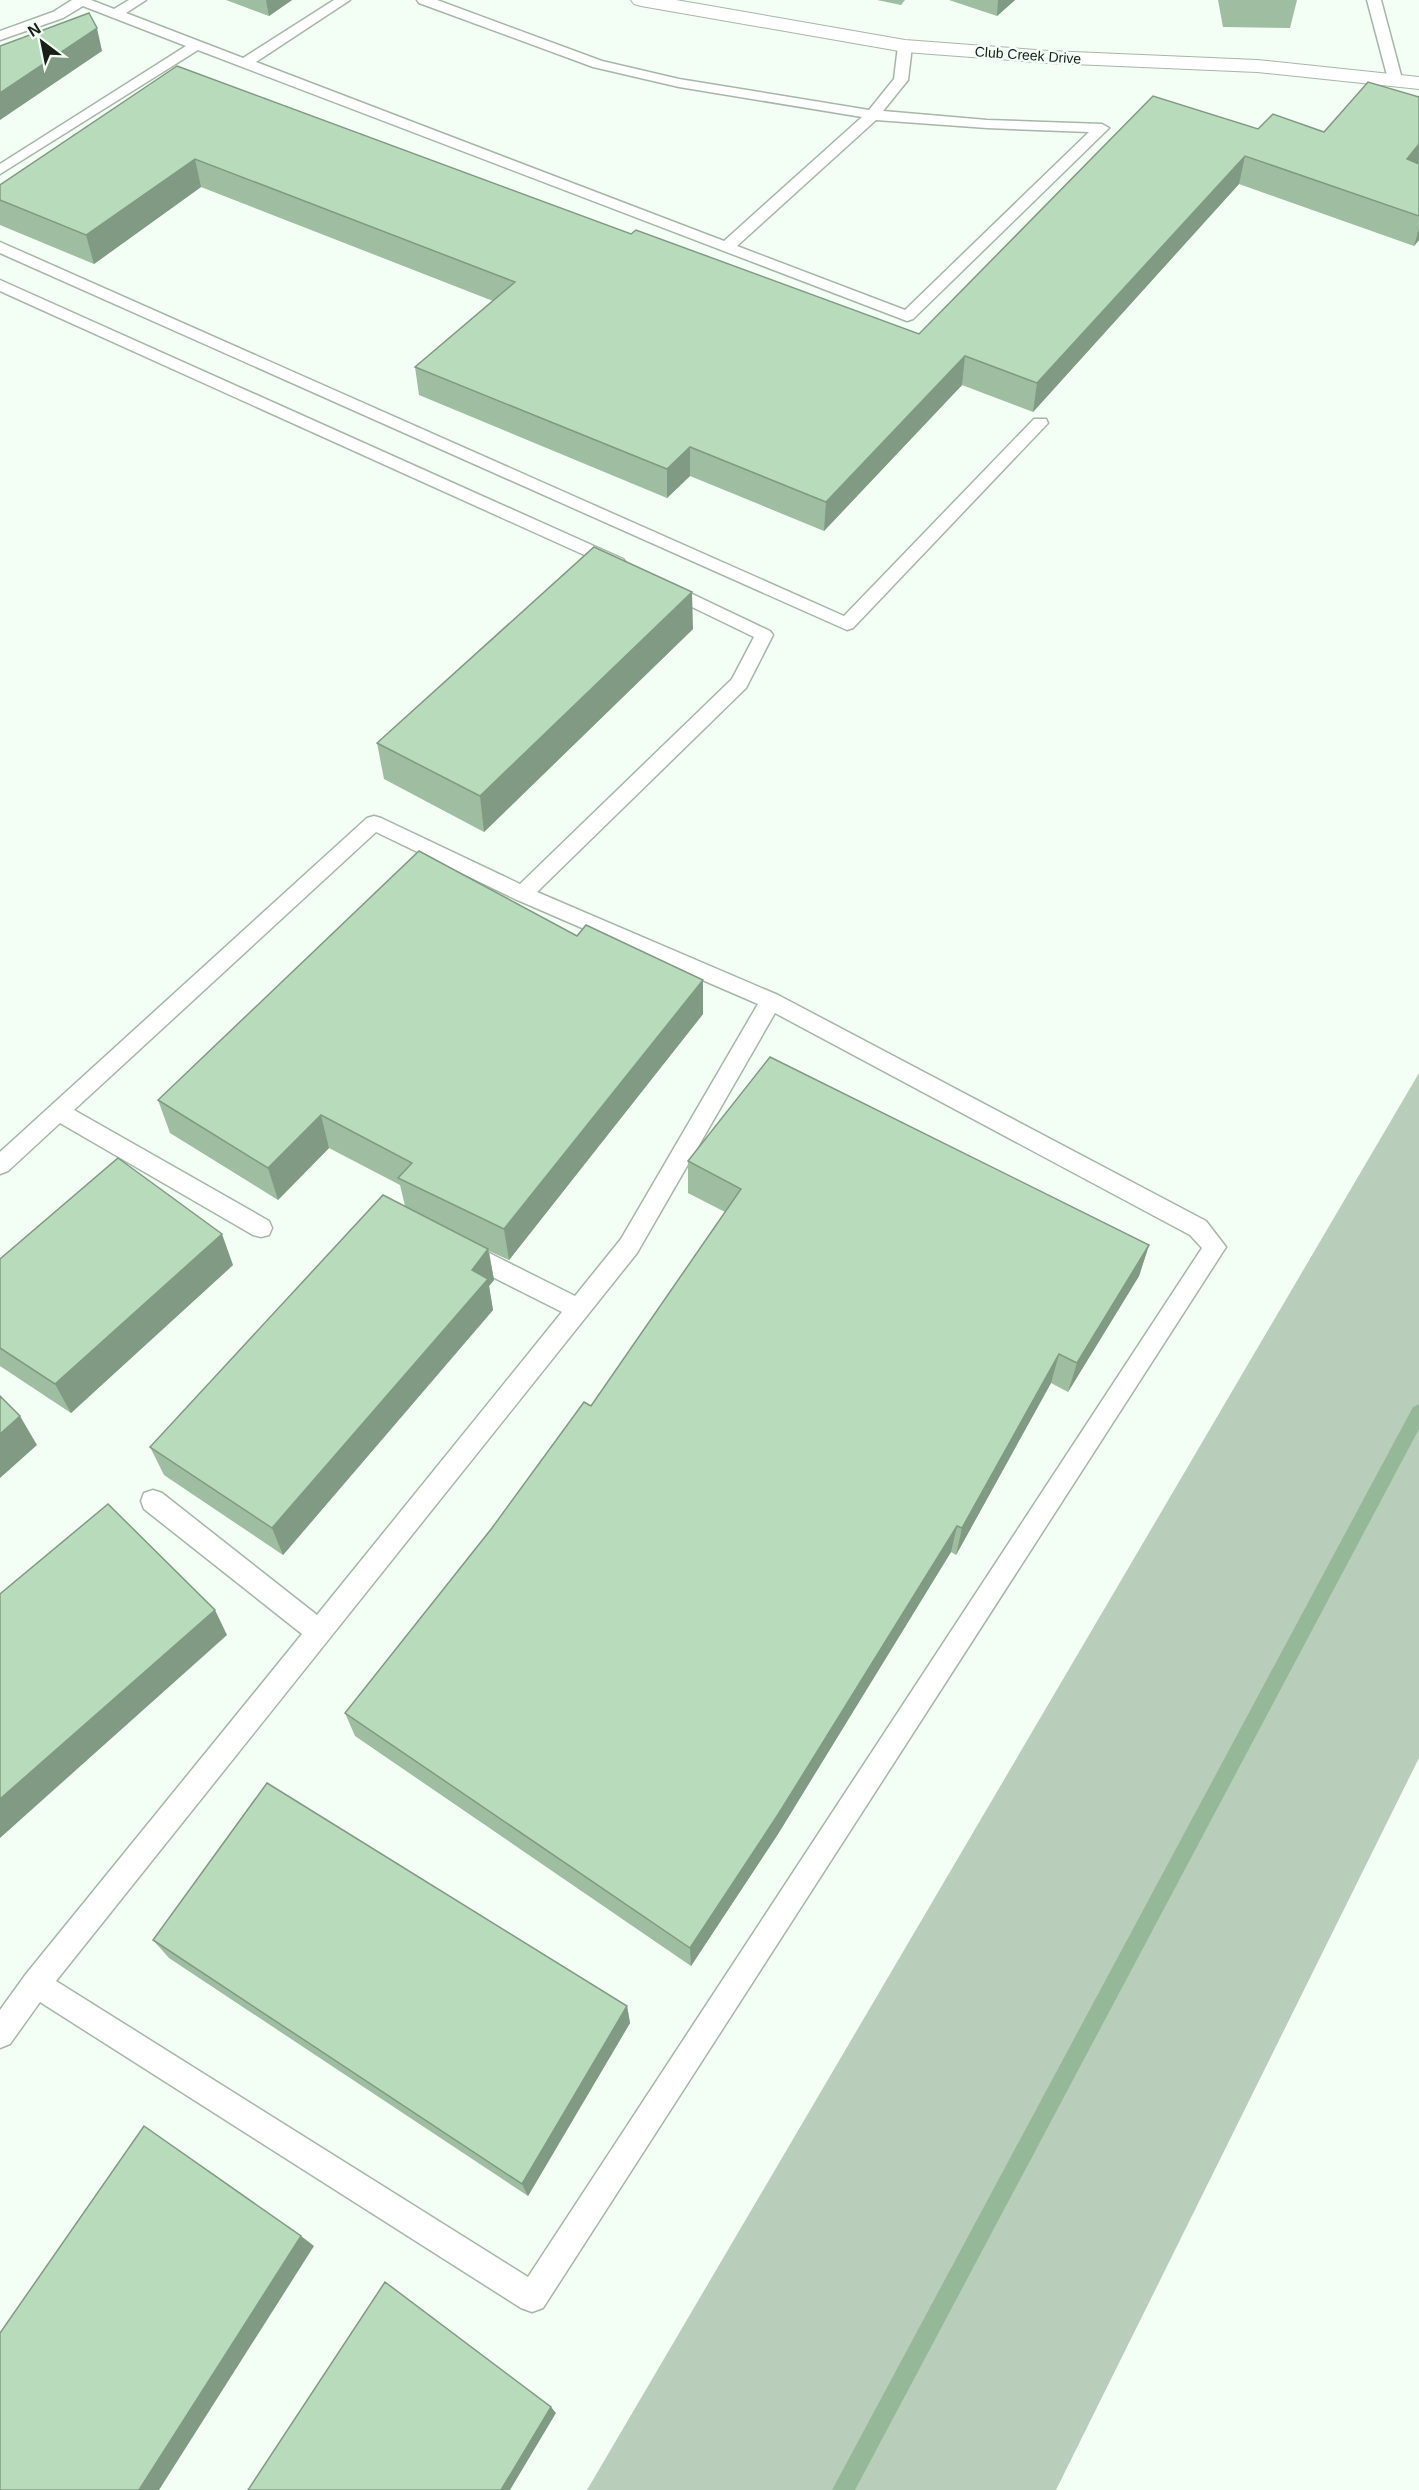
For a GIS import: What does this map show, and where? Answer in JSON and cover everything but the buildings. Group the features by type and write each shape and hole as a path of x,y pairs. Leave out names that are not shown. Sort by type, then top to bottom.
{"street":[{"name":"Club Creek Drive","path":"641,0 905,46 1050,57 1257,66 1419,83"}],"lane":[{"path":"115,14 139,0"},
{"path":"245,63 343,0"},
{"path":"0,36 58,15 81,1 907,316 1102,128 987,124 873,115 679,83 598,64 424,0"},
{"path":"1374,0 1395,79"},
{"path":"0,170 197,45"},
{"path":"726,247 873,115 901,80 905,46"},
{"path":"0,247 847,624 1040,423"},
{"path":"0,285 629,569"},
{"path":"522,894 738,682 764,635 650,579"},
{"path":"0,1165 374,823 522,894 771,1001 1198,1228 1215,1247 532,2296 36,1984"},
{"path":"0,2034 36,1984 628,1246 771,1001"},
{"path":"58,1111 261,1228"},
{"path":"443,1241 578,1309"},
{"path":"153,1501 319,1632"}],"green space":[{"path":"1419,1073 1419,1758 1056,2490 587,2490"}],"waterway":[{"path":"843,2490 1419,1412"}]}
